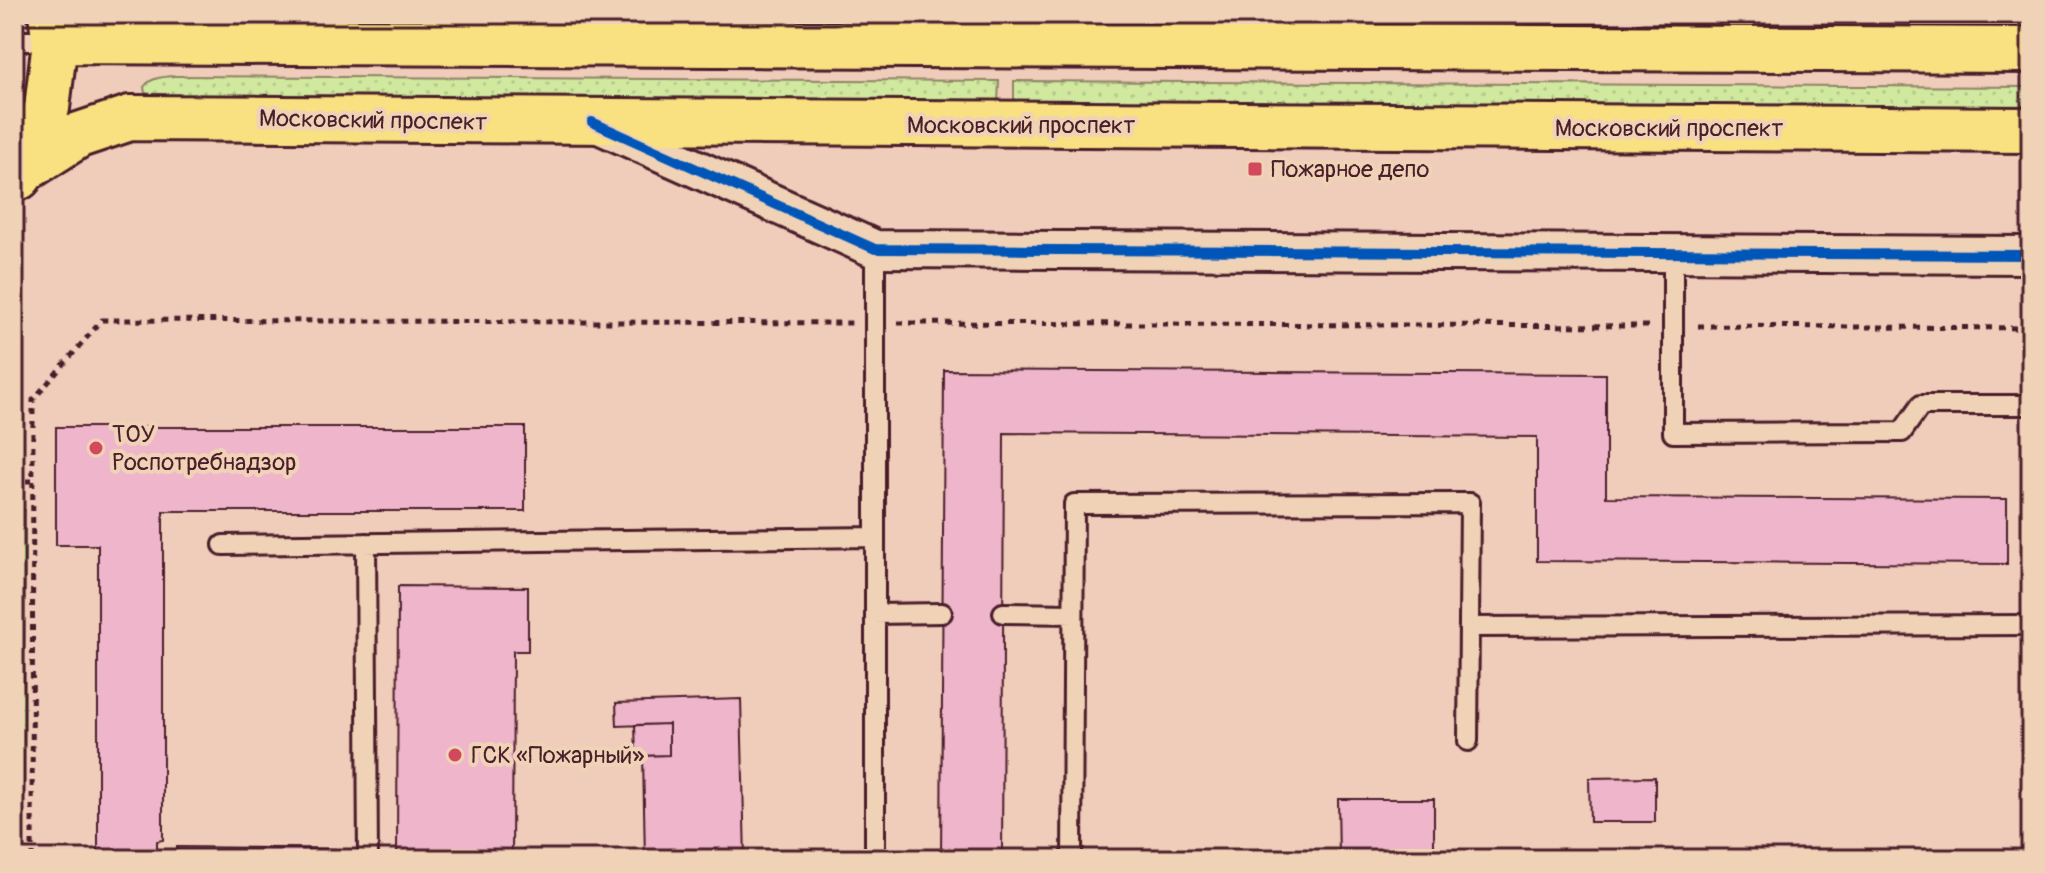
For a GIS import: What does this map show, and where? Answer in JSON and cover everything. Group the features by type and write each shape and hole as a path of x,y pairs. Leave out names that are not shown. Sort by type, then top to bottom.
{"main road":[{"path":"19,178 47,108 40,32 2031,50"},
{"name":"Московский проспект","path":"19,178 79,135 130,118 2031,130"}],"street":[{"path":"592,122 875,249 2031,255"}],"lane":[{"path":"875,249 875,859"},
{"path":"1673,253 1673,433 1902,432 1921,405 2031,405"},
{"path":"1072,859 1074,504 1470,503 1468,741"},
{"path":"223,545 875,537"},
{"path":"366,543 368,859"},
{"path":"875,614 942,613"},
{"path":"1003,613 1073,614"},
{"path":"1469,627 2031,625"}],"path":[{"path":"32,859 33,400 102,320 2031,328"},
{"path":"14,481 32,481"}],"green space":[{"path":"1334,14 2031,14 2031,18"},
{"path":"173,76 999,81 998,103 173,97 145,93 144,87 150,82"},
{"path":"1014,81 2031,87 2031,107 1014,102"},
{"path":"14,510 25,510 23,859 14,859"}],"building":[{"path":"944,370 1606,374 1606,497 2007,499 2007,564 1537,561 1537,437 1004,433 1002,859 941,859"},
{"path":"56,427 525,427 525,511 163,511 163,840 157,841 157,859 98,859 98,545 56,545"},
{"name":"ГСК «Пожарный»","path":"398,586 528,587 528,651 513,651 512,859 397,859"},
{"path":"741,699 745,859 645,859 643,756 669,755 669,724 617,726 616,703"},
{"path":"669,724 669,755 636,756 635,725"},
{"path":"1655,777 1655,822 1590,822 1589,778"},
{"path":"1338,799 1434,799 1434,859 1339,859"},
{"path":"177,847 335,849 335,859 177,859"}],"cycle path":[{"path":"592,122 875,249 2031,255"}],"place":[{"name":"Пожарное депо","path":"1255,169"},
{"name":"ТОУ Роспотребнадзор","path":"96,448"},
{"name":"ГСК «Пожарный»","path":"455,755"}]}
